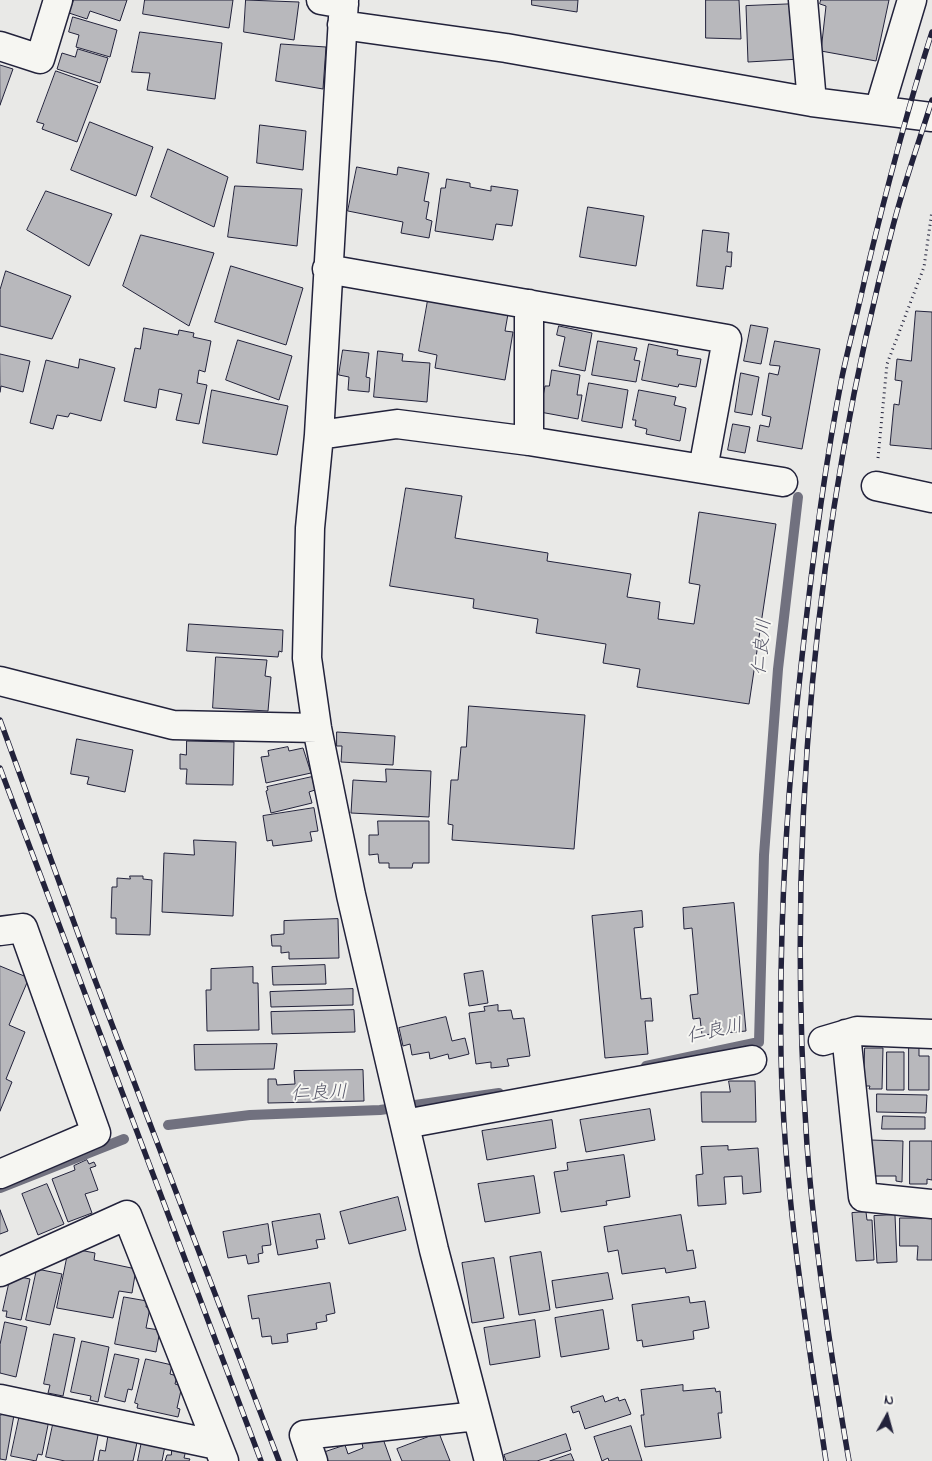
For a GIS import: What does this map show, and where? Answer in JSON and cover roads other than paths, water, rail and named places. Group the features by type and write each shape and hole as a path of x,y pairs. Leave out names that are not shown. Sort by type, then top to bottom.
{"street":[{"path":"0,46 40,59 58,0"},
{"path":"803,0 812,102"},
{"path":"879,110 912,0"},
{"path":"489,1461 434,1250 351,895 317,728 307,658 310,528 319,435 338,7 506,48 812,102 932,117"},
{"path":"327,270 727,339 703,469"},
{"path":"529,304 529,441"},
{"path":"319,435 397,424 529,441 783,482"},
{"path":"876,486 932,498"},
{"path":"0,681 174,725 317,728"},
{"path":"0,931 23,928 96,1133 0,1174"},
{"path":"932,1034 857,1031 834,1038 863,1197 932,1204"},
{"path":"404,1123 752,1060"},
{"path":"0,1272 126,1215 220,1453"},
{"path":"0,1399 220,1453"},
{"path":"313,1461 304,1435 477,1416"}],"waterway":[{"name":"仁良川","path":"646,1066 759,1042 764,855 778,669 798,497"},
{"name":"仁良川","path":"168,1125 250,1115 380,1110 499,1093"},
{"name":"仁良川","path":"0,1188 124,1139"}],"railway":[{"path":"826,1461 797,1259 786,1158 783,1107 781,956 788,807 810,587 824,482 836,412 845,365 880,216 932,32"},
{"path":"849,1461 824,1304 807,1145 801,1030 800,914 804,798 812,682 826,566 843,452 866,338 893,226 932,100"},
{"path":"0,720 95,980 279,1461"},
{"path":"0,768 261,1461"}]}
